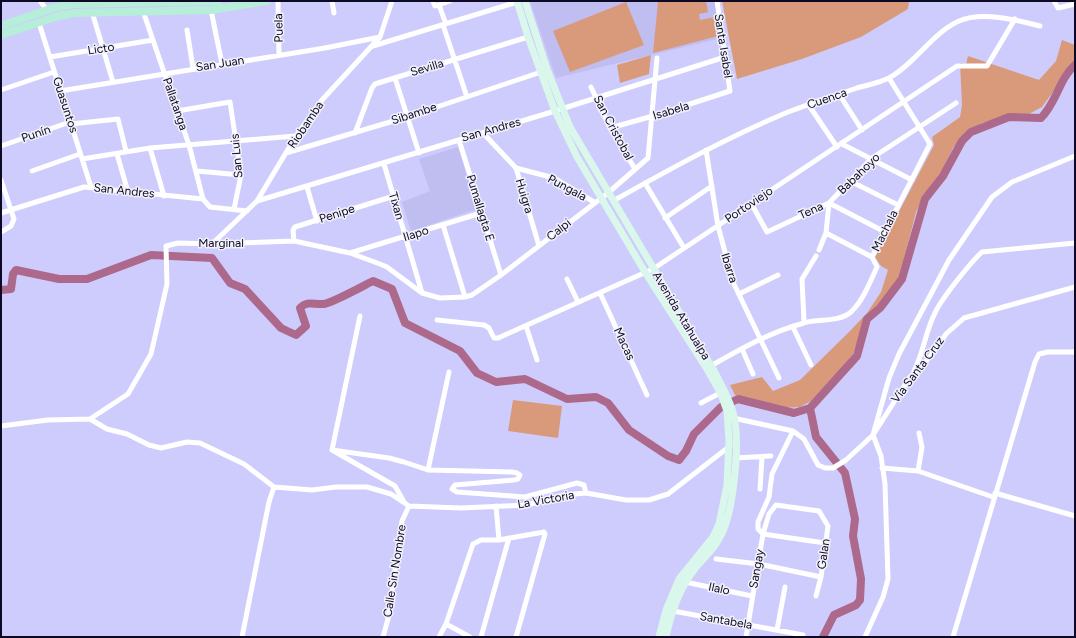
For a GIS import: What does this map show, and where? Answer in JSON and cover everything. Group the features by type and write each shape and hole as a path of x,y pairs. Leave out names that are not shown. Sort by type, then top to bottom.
{"main road":[{"path":"1,35 67,14 143,11 266,1"},
{"name":"Avenida Atahualpa","path":"517,1 528,37 555,111 577,157 645,272 709,367"},
{"name":"Avenida Atahualpa","path":"526,1 547,69 570,127 709,367 722,393 730,414 736,442 734,486 726,526 719,539 686,582 672,611 666,637"},
{"path":"1,26 62,4 217,5"},
{"name":"Avenida Atahualpa","path":"659,637 666,610 679,580 713,537 719,524 727,485 730,414"}],"street":[{"path":"40,1 47,10"},
{"name":"Puela","path":"278,1 279,55"},
{"path":"332,1 334,13"},
{"name":"Riobamba","path":"212,244 258,201 296,136 322,100 380,37 392,1"},
{"path":"450,1 436,4 467,97"},
{"path":"372,46 444,25 517,1"},
{"name":"Santa Isabel","path":"717,1 730,91"},
{"path":"1054,1 1058,8 1075,4"},
{"path":"217,5 222,64"},
{"name":"Pallatanga","path":"143,11 189,145 197,171 203,199"},
{"path":"92,12 113,82"},
{"name":"Cuenca","path":"613,201 706,150 755,126 808,104 889,78 918,55 939,35 959,21 985,18 1015,20 1040,26"},
{"name":"Portoviejo","path":"437,320 484,325 490,328 496,339 653,269 957,66 987,66 991,62 1015,20"},
{"name":"Guasuntos","path":"39,23 91,188"},
{"path":"187,30 193,68"},
{"name":"San Juan","path":"60,91 380,37"},
{"name":"Sevilla","path":"355,132 374,85 528,37"},
{"name":"Licto","path":"50,57 153,40"},
{"name":"San Andres","path":"258,201 563,109 724,57"},
{"path":"652,116 657,58"},
{"path":"1,90 54,72"},
{"name":"Sibambe","path":"286,153 467,97 541,72"},
{"path":"395,78 419,153"},
{"name":"Machala","path":"709,367 760,339 804,322 824,321 845,315 858,303 877,267 872,257 930,144 902,102 889,78"},
{"name":"San Cristobal","path":"591,87 610,128 635,170"},
{"name":"Isabela","path":"610,128 730,91"},
{"path":"840,94 862,130"},
{"name":"San Luis","path":"177,111 230,102 241,175 234,209"},
{"name":"Babahoyo","path":"819,250 826,233 829,203 872,158 919,129 956,103"},
{"path":"808,104 840,145 872,158 912,180"},
{"name":"Calpi","path":"465,297 472,295 501,276 594,202 602,198 648,158 652,116"},
{"name":"Punín","path":"1,146 71,123 118,119 126,151"},
{"name":"Huigra","path":"483,133 516,168 539,246"},
{"path":"32,171 81,156 117,154 126,151 150,148 296,136"},
{"name":"Pumallagta E","path":"459,140 501,276"},
{"path":"150,148 164,196"},
{"name":"Ibarra","path":"706,150 718,226 733,282 779,378"},
{"path":"117,154 128,192"},
{"path":"865,637 883,597 888,579 885,484 881,456 873,435 889,378 899,354 949,260 983,207 992,197 1012,182 1075,156"},
{"name":"Tixan","path":"384,164 422,294"},
{"name":"Pungala","path":"516,168 554,178 594,202"},
{"path":"197,171 241,175"},
{"path":"1,180 11,209 13,222 1,232"},
{"path":"850,181 898,205"},
{"path":"645,183 684,248"},
{"path":"665,218 712,186"},
{"path":"307,187 317,221"},
{"name":"San Andres","path":"1,213 78,188 203,199 210,207 248,211"},
{"name":"Penipe","path":"294,241 292,230 295,227 394,196"},
{"name":"Tena","path":"751,203 767,232 829,203 885,232"},
{"name":"Ilapo","path":"350,253 481,214"},
{"path":"443,225 465,297"},
{"path":"826,233 872,257"},
{"name":"Marginal","path":"90,419 128,394 151,354 167,284 165,247 168,244 294,241 350,253 387,267 422,294 440,298 465,297"},
{"path":"910,377 923,354 935,313 977,256 982,252 1075,243"},
{"path":"804,322 802,279 816,256"},
{"path":"739,294 778,275"},
{"path":"567,279 578,302"},
{"name":"Vía Santa Cruz","path":"793,431 804,439 818,465 825,468 832,468 846,460 873,435 910,377 930,357 946,334 964,318 1075,287"},
{"name":"Macas","path":"600,293 647,395"},
{"path":"332,450 360,316"},
{"path":"526,326 537,360"},
{"path":"794,327 811,365"},
{"path":"742,350 753,374"},
{"path":"953,637 1034,362 1039,354 1075,352"},
{"path":"428,470 449,372"},
{"path":"701,403 722,393"},
{"path":"730,414 793,431 772,474 769,497 758,522 758,529 763,534 825,543"},
{"path":"1,426 48,420 90,419 107,429 127,434 150,445 161,448 187,442 200,442 244,464 274,487 312,490 336,487 367,487 391,494 406,504"},
{"path":"918,471 922,447 919,433"},
{"name":"La Victoria","path":"406,504 461,508 527,505 564,495 586,493 626,500 649,500 668,494 736,442"},
{"path":"332,450 389,458 428,470 512,472 517,473 520,476 518,479 514,480 455,485 452,488 457,492 525,497 577,483 584,485 586,493"},
{"path":"332,450 395,486 406,504"},
{"path":"735,458 771,456"},
{"path":"760,489 762,457"},
{"path":"882,468 918,471 994,495 1075,516"},
{"path":"242,637 269,502 274,487"},
{"name":"Calle Sin Nombre","path":"385,637 402,521 406,504"},
{"name":"Sangay","path":"746,637 763,534 768,514 776,505"},
{"name":"Galan","path":"776,505 819,511 822,513 828,526 821,577 816,596"},
{"path":"496,506 499,540"},
{"path":"439,637 446,624 473,544 481,540 499,540 545,532 516,637"},
{"path":"481,637 509,538"},
{"path":"716,559 758,564 821,577"},
{"name":"Ilalo","path":"686,582 752,596"},
{"path":"777,630 785,587"},
{"name":"Santabela","path":"672,611 803,635"},
{"path":"446,624 470,637"}],"shaded area":[{"path":"530,1 715,1 721,38 556,78"},
{"path":"706,1 708,12 699,14 700,20 715,17 718,36 653,53 658,2"},
{"path":"722,1 909,1 908,9 861,37 802,59 737,79"},
{"path":"626,2 644,45 570,72 553,31"},
{"path":"1062,40 1075,45 1075,62 1042,107 1027,115 1002,118 982,123 967,132 953,148 943,169 926,193 916,212 898,283 862,328 852,357 811,401 800,407 782,408 735,395 730,385 762,377 773,391 800,380 867,313 881,292 888,270 881,266 875,257 934,145 932,137 960,117 962,105 960,63 966,64 968,56 1039,80 1056,61"},
{"path":"651,55 649,74 620,83 617,65"},
{"path":"458,147 477,209 411,231 402,202 430,191 419,159"},
{"path":"513,400 562,406 558,438 508,431"}],"waterway":[{"path":"1,290 11,289 13,274 16,270 59,279 87,279 151,255 212,258 230,283 245,289 281,328 296,335 306,326 300,308 308,303 329,303 373,281 392,289 405,323 460,351 477,373 496,382 525,379 567,399 596,397 608,403 629,430 668,456 679,460 686,451 694,434 721,407 738,399 794,413 810,408 857,356 867,319 880,308 902,279 925,199 943,176 962,141 971,132 1009,117 1041,118 1051,105 1065,77 1075,65"},
{"path":"810,408 816,437 845,473 855,519 853,536 861,579 860,600 856,605 834,615 823,637"}]}
